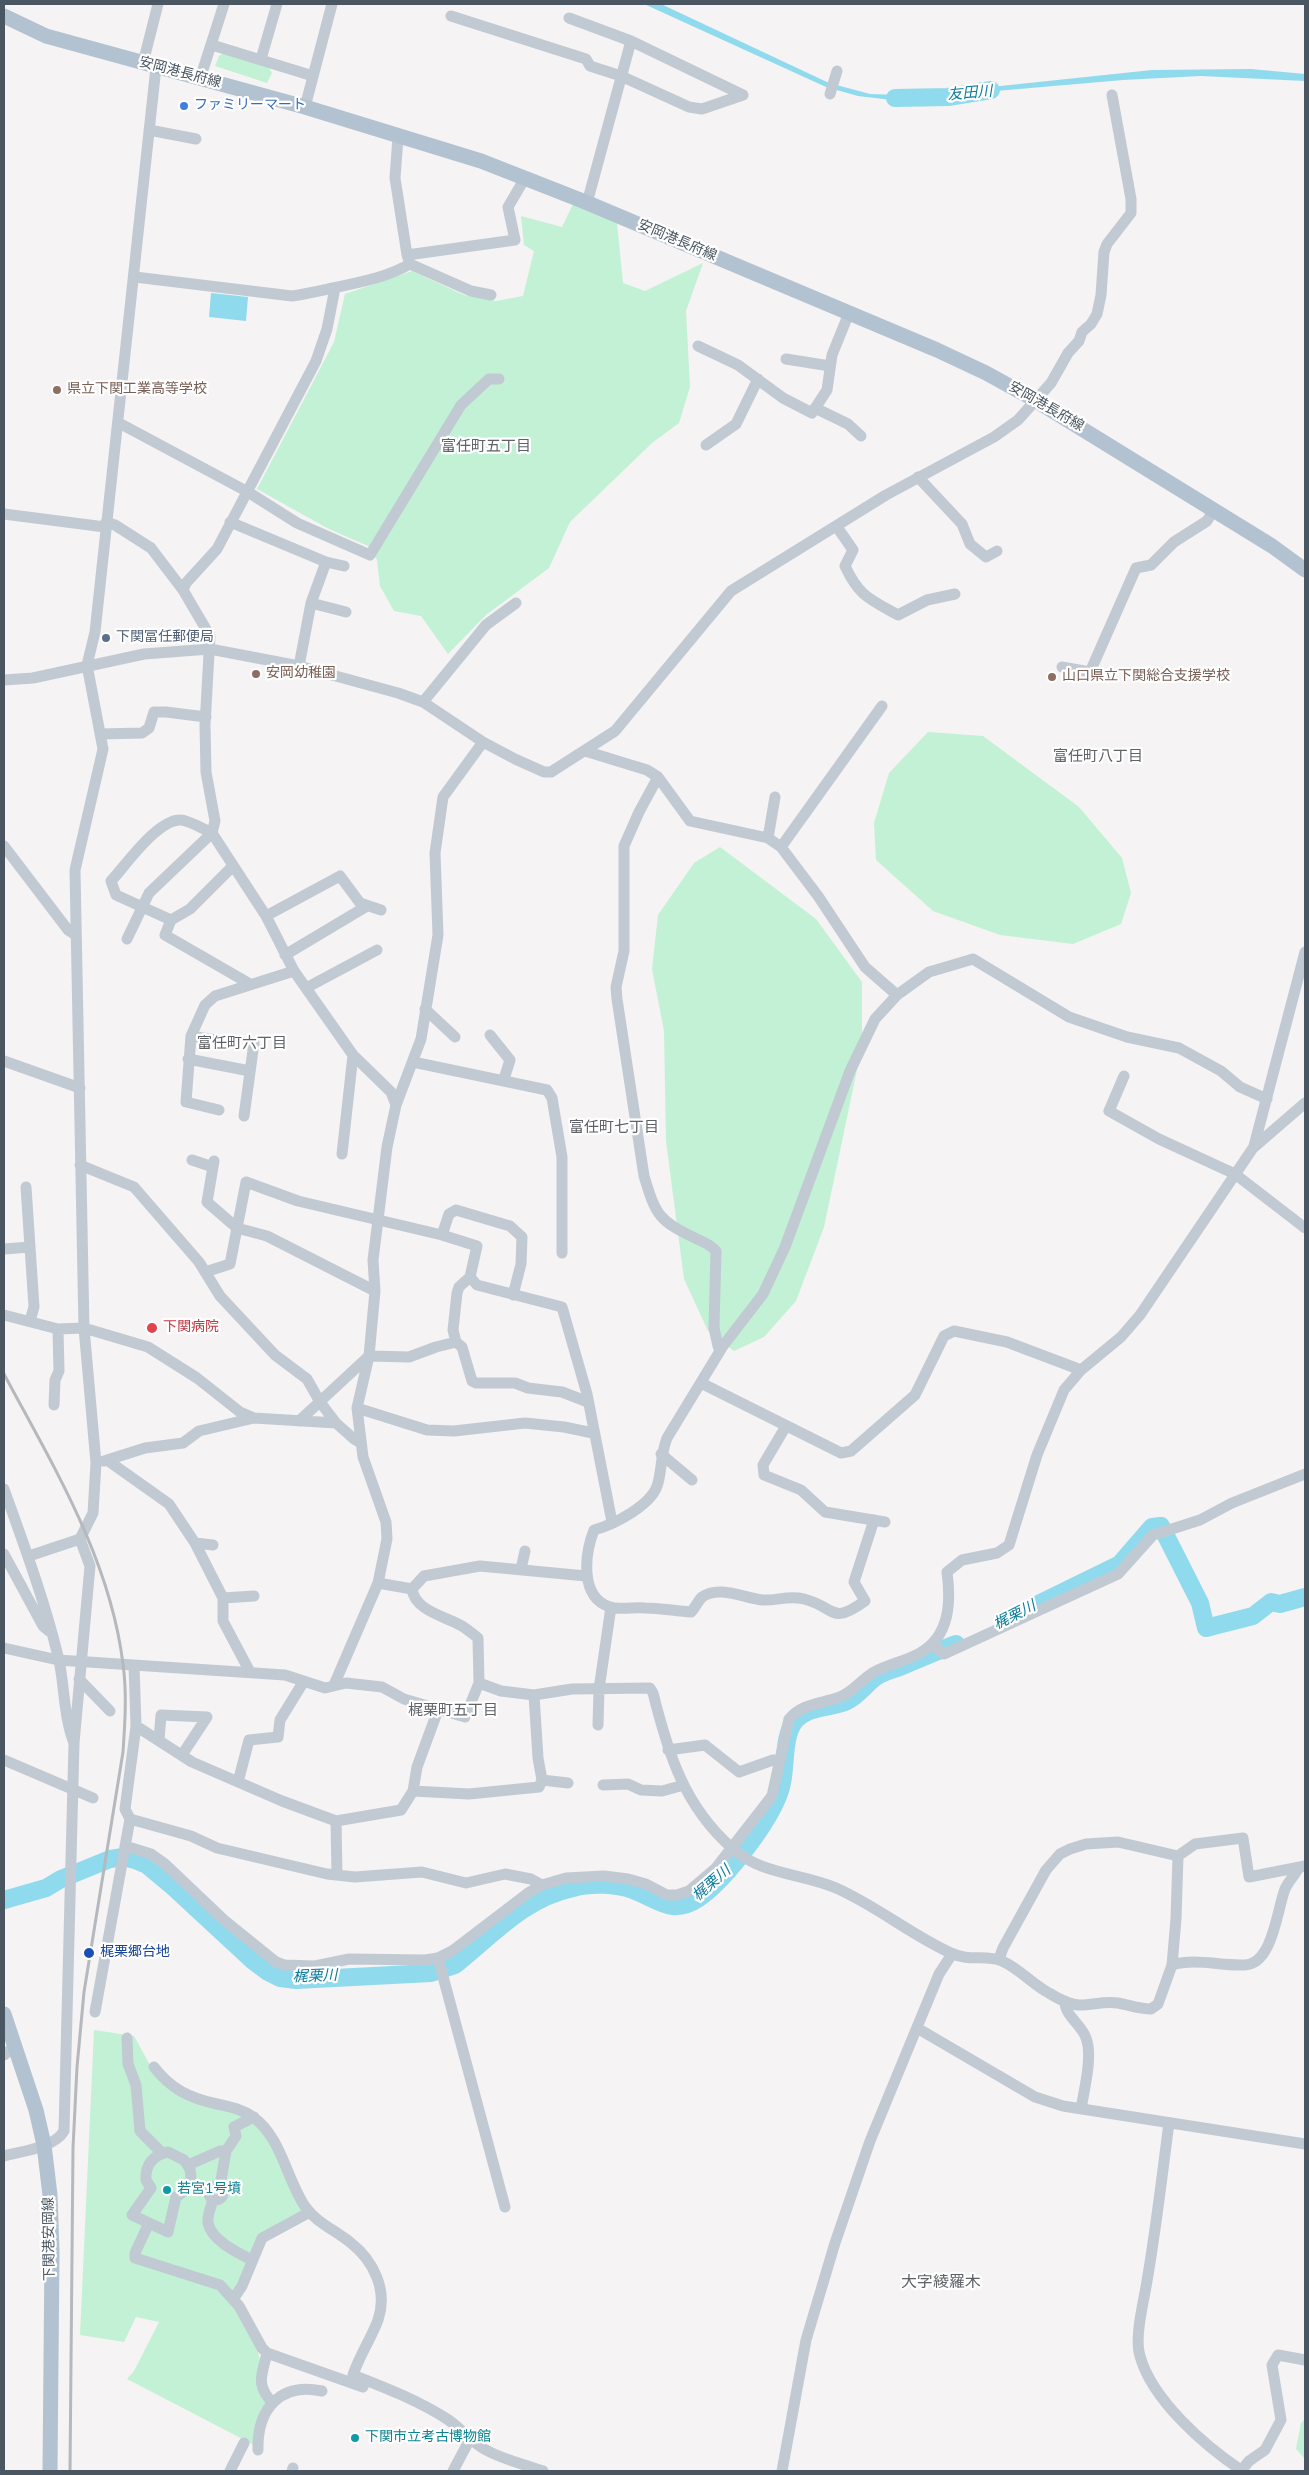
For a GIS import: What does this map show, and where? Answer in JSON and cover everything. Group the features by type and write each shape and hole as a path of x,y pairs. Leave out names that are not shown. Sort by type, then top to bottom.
{"main road":[{"name":"安岡港長府線","path":"4,16 46,36 305,107 481,161 587,203 937,350 1035,400 1214,509 1272,546 1305,570"},
{"name":"下関港安岡線","path":"4,2014 10,2050 44,2145 50,2195 52,2252 50,2471"}],"street":[{"path":"29,1556 80,1539 93,1514 102,1462 84,1328 76,870 103,748 87,665 95,632 135,277 149,130 150,65 158,4"},
{"path":"200,79 224,4"},
{"path":"261,60 278,4"},
{"path":"305,107 332,4"},
{"path":"451,16 500,36 586,59 590,66 621,76 696,108 702,109 744,95 631,41 569,18"},
{"path":"587,203 631,41"},
{"path":"212,45 313,76"},
{"path":"830,94 837,71"},
{"path":"4,680 33,678 144,654 210,648 299,666 423,702 483,742 544,772 551,772 614,731 731,591 918,477 994,437 1018,420 1051,383 1068,353 1079,341 1082,332 1091,324 1097,314 1107,244 1131,213 1131,199 1112,95"},
{"path":"149,130 196,139"},
{"path":"398,137 395,178 408,259"},
{"path":"135,277 292,296 368,282 395,272 408,259 515,240 508,207 525,178"},
{"path":"408,259 472,291 491,295"},
{"path":"183,590 186,583 217,549 316,361 327,329 335,288"},
{"path":"698,346 738,366 783,398 812,413 827,390 832,355 849,313"},
{"path":"786,359 830,366"},
{"path":"119,423 248,492 297,523 370,555 461,406 489,379 499,379"},
{"path":"706,445 736,424 758,379"},
{"path":"815,408 848,424 861,436"},
{"path":"918,477 962,524 970,544 986,556 997,551"},
{"path":"1062,667 1090,672 1136,568 1151,565 1174,542 1207,521 1214,509"},
{"path":"4,514 115,525 151,548 183,590 210,636 206,717 206,772 215,821 212,833 149,893 127,940"},
{"path":"230,522 326,562 344,566"},
{"path":"836,527 853,550 845,566 854,586 867,598 898,614 927,600 955,594"},
{"path":"299,666 311,603 326,562"},
{"path":"311,603 346,612"},
{"path":"423,702 486,625 516,603"},
{"path":"781,847 882,706"},
{"path":"101,734 142,733 149,728 154,712 206,717"},
{"path":"334,1684 378,1583 387,1539 386,1522 363,1456 358,1408 369,1356 375,1291 373,1260 387,1146 396,1105 414,1062 421,1039 438,935 435,853 443,797 483,742"},
{"path":"585,751 647,770 658,777 690,821 768,838 781,847 818,896 865,967 897,995"},
{"path":"658,777 639,812 624,846 624,951 616,987 616,999 644,1176 660,1218 675,1229 713,1247 716,1251 714,1328 718,1346 723,1346"},
{"path":"768,838 775,798"},
{"path":"171,920 116,896 111,881 155,832 169,822 181,820 212,833 266,916 294,971 353,1055 391,1092 396,1105"},
{"path":"4,846 68,930 76,935"},
{"path":"232,866 190,910 171,920 165,935 250,984"},
{"path":"266,916 340,876 360,902 381,910"},
{"path":"286,954 367,906"},
{"path":"306,988 377,950"},
{"path":"1253,1148 1305,952"},
{"path":"786,1426 762,1465 764,1475 801,1490 825,1512 879,1521 854,1582 865,1601 848,1613 834,1614 805,1599 783,1596 764,1600 719,1592 702,1598 691,1612 611,1607 598,1600 586,1576 590,1541 594,1530 638,1509 658,1485 661,1454 667,1438 723,1346 763,1294 785,1247 850,1071 867,1033 876,1019 897,995 928,972 973,959 1069,1017 1127,1037 1179,1048 1221,1071 1240,1087 1267,1099"},
{"path":"219,1110 186,1102 191,1036 205,1006 215,996 294,971"},
{"path":"425,1009 455,1037"},
{"path":"490,1035 510,1060 504,1080"},
{"path":"191,1036 228,1042"},
{"path":"244,1116 254,1042"},
{"path":"342,1154 353,1055"},
{"path":"188,1059 250,1071"},
{"path":"4,1061 80,1088"},
{"path":"414,1062 547,1090 552,1098 562,1156 562,1253"},
{"path":"1124,1076 1109,1111 1159,1139 1235,1174 1305,1228"},
{"path":"125,1848 151,1854 165,1864 224,1920 276,1962 284,1966 315,1966 349,1959 439,1960 513,1904 542,1885 566,1878 604,1876 628,1880 646,1884 667,1895 677,1895 689,1891 716,1868 765,1808 772,1796 776,1783 789,1719 794,1713 812,1703 847,1694 874,1672 920,1653 932,1644 949,1612 946,1572 962,1560 996,1553 1009,1545 1037,1455 1058,1400 1064,1390 1081,1370 1120,1337 1140,1315 1253,1148 1263,1137 1277,1129 1305,1103"},
{"path":"192,1160 213,1164 207,1202 237,1228 267,1236 375,1291"},
{"path":"80,1165 134,1186 205,1272 220,1296 275,1355 307,1379 320,1402 336,1423 354,1439 361,1442"},
{"path":"205,1272 230,1264 246,1182 298,1201 442,1235 477,1246 470,1277 459,1287 457,1293 453,1330 456,1342 462,1347 472,1381 515,1383 528,1388 562,1392 588,1402"},
{"path":"26,1187 34,1307 30,1321"},
{"path":"442,1235 450,1214 456,1210 510,1226 522,1237 521,1264 513,1295"},
{"path":"4,1250 30,1248"},
{"path":"470,1277 477,1285 562,1307 588,1402 593,1433 598,1443 612,1522"},
{"path":"4,1315 58,1329 84,1328 148,1347 196,1378 240,1412 254,1418"},
{"path":"54,1405 54,1380 59,1371 58,1329"},
{"path":"701,1383 840,1453 851,1451 915,1395 944,1336 954,1331 1007,1342 1081,1370"},
{"path":"300,1421 369,1356 408,1357 456,1342"},
{"path":"358,1408 427,1430 454,1431 525,1423 564,1427 593,1433"},
{"path":"102,1462 145,1448 183,1442 199,1431 254,1418 336,1423"},
{"path":"661,1454 692,1480"},
{"path":"102,1462 169,1504 195,1543 223,1598 223,1621 250,1672"},
{"path":"932,1644 944,1654 1118,1574 1153,1535 1200,1520 1232,1504 1305,1474"},
{"path":"4,1489 29,1556 52,1634 69,1731 74,1743"},
{"path":"4,2156 44,2145 60,2138 64,2131 71,1789 90,1566 80,1539"},
{"path":"195,1543 213,1545"},
{"path":"521,1568 524,1551"},
{"path":"4,1554 44,1626 52,1634"},
{"path":"412,1589 424,1576 480,1566 521,1568 586,1576"},
{"path":"378,1583 412,1589"},
{"path":"4,1648 58,1660 82,1660 285,1675 325,1688 334,1684 346,1683 382,1687 404,1699 465,1717 479,1683 478,1638 463,1627 429,1611 413,1596 412,1589"},
{"path":"223,1598 254,1596"},
{"path":"598,1725 599,1689 611,1607"},
{"path":"95,2012 130,1819 125,1809 136,1726 134,1665"},
{"path":"79,1679 110,1711"},
{"path":"238,1782 249,1740 278,1737 280,1720 304,1681"},
{"path":"479,1683 501,1691 534,1695 572,1689 650,1688 668,1750 697,1809 733,1849 747,1860 756,1865 829,1885 859,1898 932,1945 952,1954 969,1958 999,1959 1012,1966 1047,1992 1065,2002 1079,2006 1102,2002 1118,2003 1140,2009 1151,2009 1158,2004 1167,1972 1172,1965 1178,1856"},
{"path":"413,1791 469,1794 539,1787 542,1780 538,1758 534,1695"},
{"path":"136,1726 182,1756 238,1782 336,1821 401,1810 413,1791 417,1767 438,1710"},
{"path":"158,1740 161,1715 207,1717 182,1756"},
{"path":"668,1750 705,1745 739,1772 773,1760 779,1761"},
{"path":"4,1760 92,1798"},
{"path":"542,1780 568,1782"},
{"path":"602,1785 628,1784 641,1790 662,1791 684,1784"},
{"path":"130,1819 191,1836 217,1848 239,1854 337,1875 355,1877 422,1872 466,1883 505,1874 531,1879 542,1885"},
{"path":"336,1821 337,1875"},
{"path":"999,1959 1003,1948 1046,1870 1060,1854 1086,1844 1118,1842 1178,1856 1195,1844 1243,1838 1249,1877 1302,1868"},
{"path":"1172,1965 1182,1962 1246,1966 1257,1961 1264,1954 1270,1939 1285,1890 1302,1868"},
{"path":"782,2471 806,2340 870,2141 939,1974 952,1954"},
{"path":"439,1960 505,2207"},
{"path":"1065,2002 1065,2008 1087,2039 1088,2052 1081,2109"},
{"path":"917,2028 1035,2097 1063,2106 1305,2144"},
{"path":"127,2038 128,2064 136,2085 140,2131 162,2153 175,2154 188,2164 191,2174 185,2191 176,2197 168,2232 132,2215 150,2188 146,2180 149,2164 162,2153"},
{"path":"154,2066 165,2081 184,2094 195,2099 235,2108 254,2117 277,2148 298,2195 310,2212 354,2245 368,2262 378,2279 381,2308 378,2321 358,2358 353,2375 404,2395 445,2418 485,2449 510,2461 543,2471"},
{"path":"252,2260 225,2244 210,2227 209,2217 226,2151 236,2136 234,2127 254,2117"},
{"path":"1169,2123 1141,2321 1139,2355 1153,2385 1184,2424 1218,2455 1241,2471 1264,2450 1281,2420 1272,2365 1278,2355 1305,2360"},
{"path":"188,2164 220,2151 226,2151"},
{"path":"189,2182 214,2192"},
{"path":"234,2298 264,2236 310,2212"},
{"path":"149,2223 135,2253 135,2258 210,2280 220,2285 234,2298 262,2348 267,2353 396,2399"},
{"path":"267,2353 260,2383 264,2395 272,2403"},
{"path":"258,2450 260,2424 272,2403 289,2392 316,2390 321,2372"},
{"path":"452,2471 470,2438"},
{"path":"230,2471 244,2443"}],"green space":[{"path":"224,53 269,68 272,73 267,83 215,66 219,56"},
{"path":"573,204 617,223 623,283 645,291 703,263 686,311 690,387 679,423 652,443 570,522 549,568 486,615 448,654 421,616 394,611 380,586 377,560 368,546 327,528 257,489 334,342 345,294 412,271 464,295 496,301 523,296 534,251 524,245 521,216 562,227"},
{"path":"928,732 983,736 1079,807 1122,858 1131,893 1121,924 1073,944 1000,935 933,911 876,860 874,823 889,773"},
{"path":"720,847 816,919 862,982 862,1046 824,1227 796,1301 764,1337 734,1351 708,1331 684,1279 666,1141 664,1031 652,969 658,915 694,863"},
{"path":"94,2030 134,2036 150,2065 161,2080 241,2113 265,2134 309,2215 263,2240 238,2297 257,2346 268,2402 254,2445 127,2379 134,2371 159,2322 136,2317 124,2342 80,2335"},
{"path":"1305,2419 1305,2459 1296,2449 1301,2423"}],"water":[{"path":"644,4 661,4 829,83 870,94 900,95 953,91 1152,70 1251,69 1305,74 1305,81 1201,76 1123,80 892,100 858,96 826,87"},
{"path":"211,293 248,297 246,321 209,317"}],"waterway":[{"name":"友田川","path":"895,98 948,97 991,90"},
{"name":"梶栗川","path":"1022,1612 1120,1564 1152,1527 1161,1526 1200,1603 1206,1628 1253,1616 1271,1602 1280,1604 1305,1597"},
{"name":"梶栗川","path":"4,1900 46,1888 61,1879 110,1859 123,1857 135,1860 147,1865 171,1885 252,1960 268,1972 280,1978 296,1980 431,1973 455,1965 510,1919 539,1900 580,1886 619,1886 633,1890 658,1902 681,1906 699,1898 723,1877 736,1862 770,1812 782,1783 788,1734 795,1721 807,1712 840,1704 851,1699 872,1680 882,1674 956,1644"}],"railway":[{"path":"4,1374 60,1478 93,1550 106,1587 116,1625 125,1686 123,1752 84,1992 77,2067 73,2148 70,2471"}],"place":[{"name":"ファミリーマート","path":"184,106"},
{"name":"県立下関工業高等学校","path":"57,390"},
{"name":"下関冨任郵便局","path":"106,638"},
{"name":"安岡幼稚園","path":"256,674"},
{"name":"山口県立下関総合支援学校","path":"1052,677"},
{"name":"下関病院","path":"152,1328"},
{"name":"梶栗郷台地","path":"89,1953"},
{"name":"若宮1号墳","path":"167,2190"},
{"name":"下関市立考古博物館","path":"355,2438"}],"district":[{"name":"富任町五丁目","path":"486,447"},
{"name":"富任町八丁目","path":"1098,757"},
{"name":"富任町六丁目","path":"242,1044"},
{"name":"富任町七丁目","path":"614,1128"},
{"name":"梶栗町五丁目","path":"453,1711"},
{"name":"大字綾羅木","path":"941,2283"}]}
